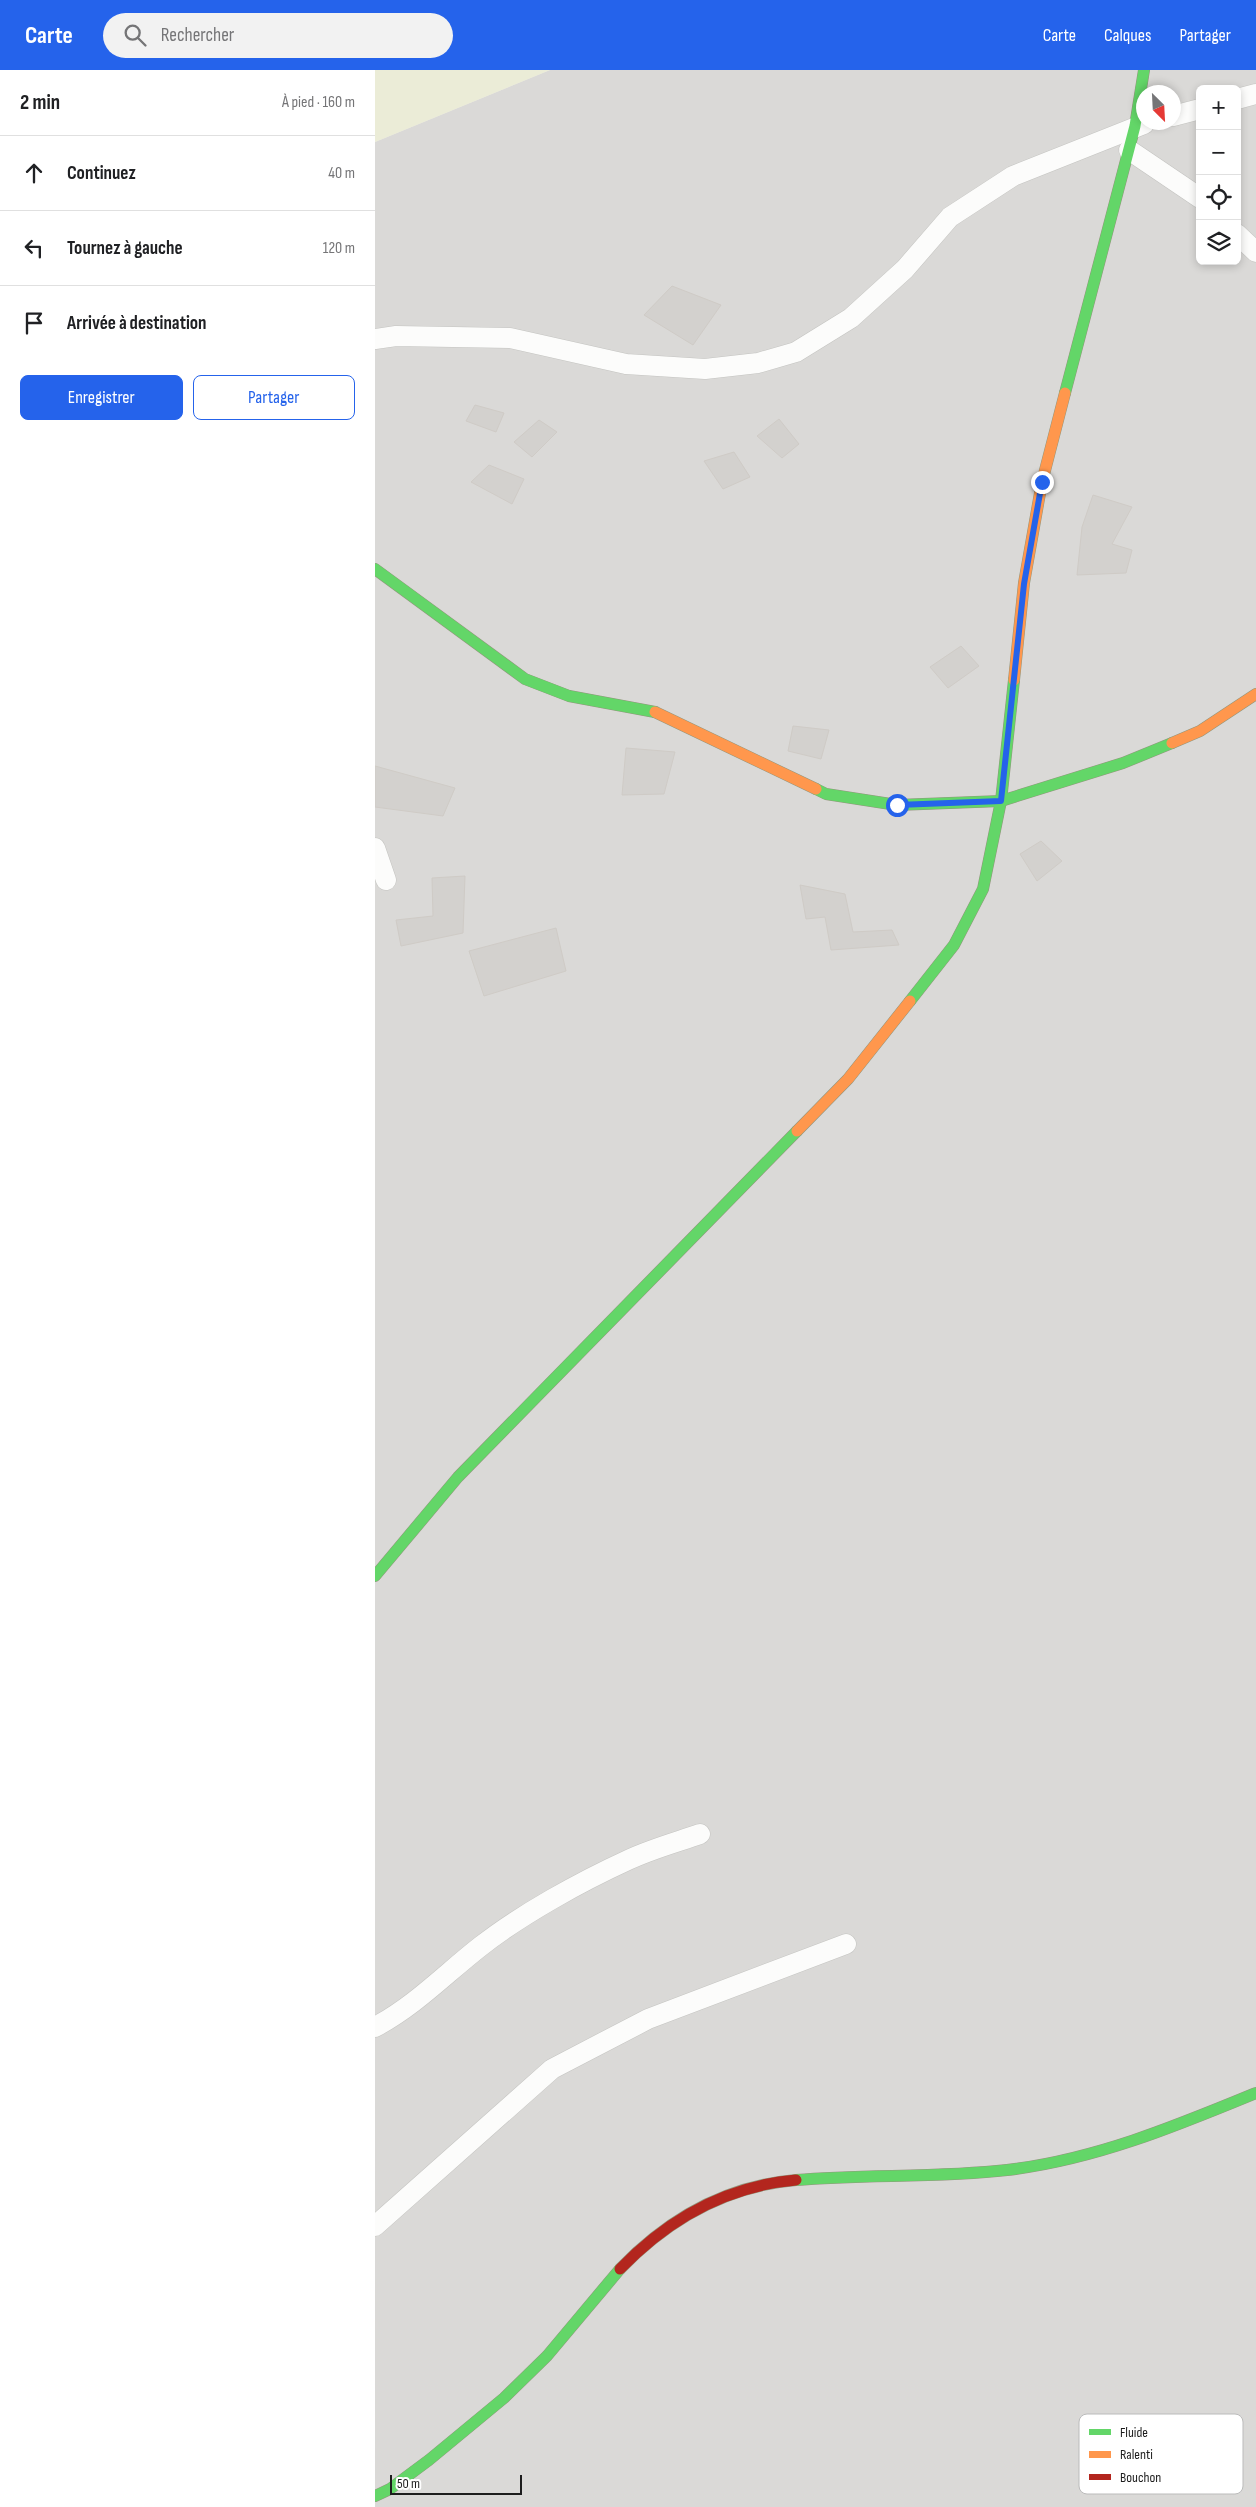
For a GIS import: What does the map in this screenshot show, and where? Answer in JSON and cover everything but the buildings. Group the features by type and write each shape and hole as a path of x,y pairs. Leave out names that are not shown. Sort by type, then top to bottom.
{"street":[{"path":"1143,85 1144,70"},
{"path":"1241,98 1256,94"},
{"path":"1181,114 1196,110"},
{"path":"375,339 396,336 510,338 626,364 695,369 758,363 796,352 851,318 905,269 950,217 1013,176 1136,126"},
{"path":"375,1576 458,1476 848,1079 954,945 983,890 1001,801 1024,584 1042,482 1129,150 1139,130"},
{"path":"1129,150 1196,195"},
{"path":"1241,238 1256,252"},
{"path":"375,569 525,680 569,696 653,711 759,764 826,794 897,805 1001,801 1123,763 1200,731 1256,694"},
{"path":"375,848 386,880"},
{"path":"375,2027 394,2016 443,1980 481,1946 552,1900 629,1859 700,1834"},
{"path":"375,2226 552,2069 648,2019 847,1944"},
{"path":"375,2496 390,2489 493,2409 541,2362 597,2294 641,2248 682,2216 721,2197 769,2183 820,2178 949,2176 1009,2170 1074,2158 1177,2126 1256,2093"}],"shaded area":[{"path":"550,70 1256,70 1256,2507 375,2507 375,142"}],"green space":[{"path":"375,70 550,70 375,142"}],"traffic: fast":[{"path":"1065,393 1135,126 1144,70"},
{"path":"375,569 525,679 569,696 655,712"},
{"path":"910,1001 954,945 983,889 1001,801 1014,680"},
{"path":"816,789 826,794 897,805 1001,801 1123,763 1172,743"},
{"path":"375,1576 458,1477 797,1131"},
{"path":"796,2180 954,2174 1007,2170 1039,2165 1103,2150 1134,2140 1196,2118 1256,2093"},
{"path":"375,2496 390,2489 429,2460 504,2398 547,2356 620,2269"}],"traffic: slow":[{"path":"1014,680 1024,583 1042,482 1065,393"},
{"path":"1172,743 1200,731 1256,694"},
{"path":"655,712 816,789"},
{"path":"797,1131 848,1079 910,1001"}],"traffic: jam":[{"path":"620,2269 658,2235 678,2220 700,2208 746,2189 770,2183 796,2180"}],"route":[{"path":"897,805 1001,801 1024,584 1042,482"}]}
